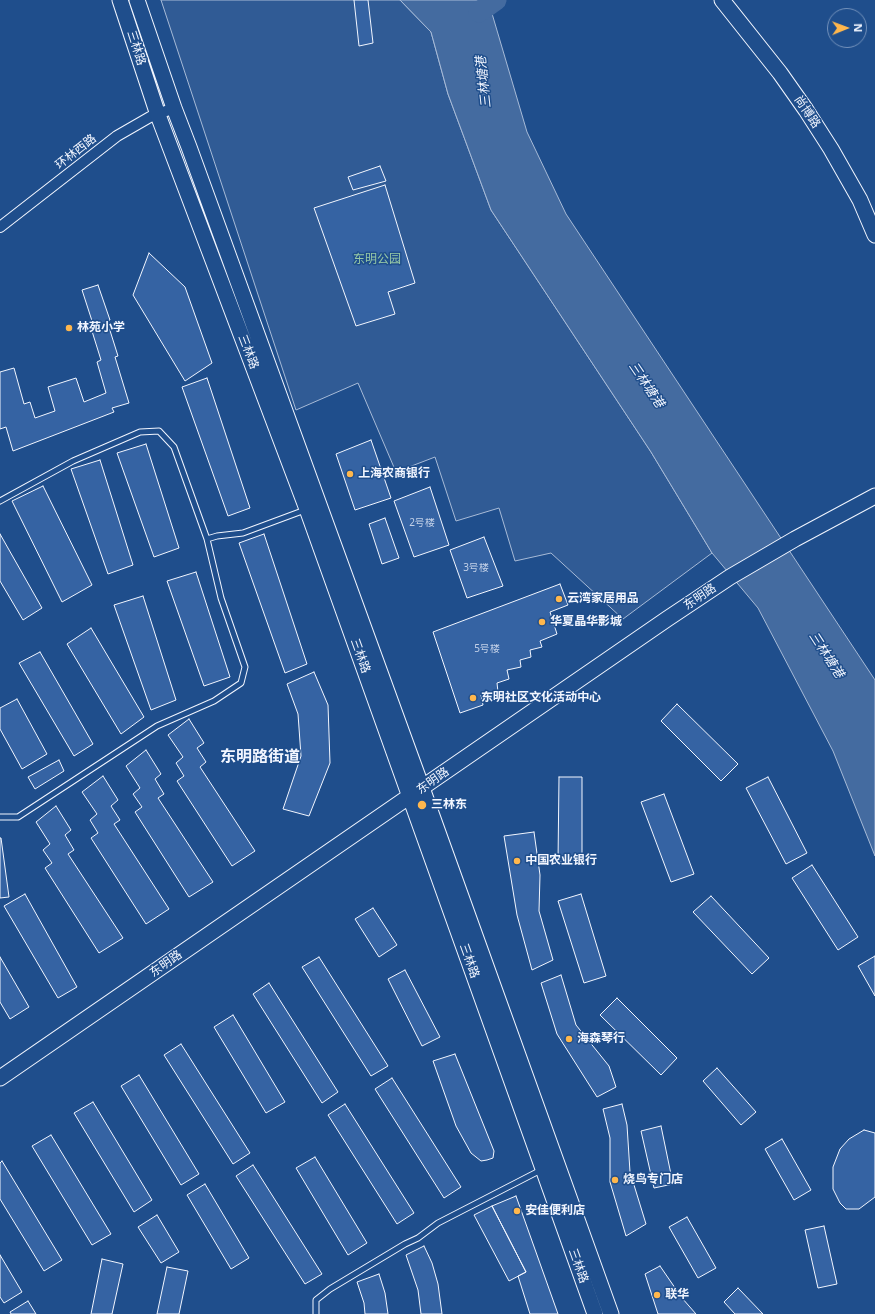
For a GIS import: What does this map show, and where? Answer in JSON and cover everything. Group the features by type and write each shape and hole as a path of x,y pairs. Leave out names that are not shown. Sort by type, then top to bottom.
{"main road":[{"name":"三林路","path":"120,0 158,115 416,792 611,1314"},
{"name":"三林路","path":"137,0 416,792 544,1169 595,1314"},
{"name":"尚博路","path":"722,0 780,73 806,110 831,149 860,200 875,235"},
{"name":"东明路","path":"0,1078 654,628 730,578 795,539 875,496"}],"street":[{"name":"环林西路","path":"0,227 117,136 150,117 174,108"}],"lane":[{"path":"0,501 73,461 140,432 159,431 174,447 207,539 221,598 245,667 241,683 214,701 157,726 18,817 0,817"},
{"path":"207,539 217,536 243,533 307,509"},
{"path":"316,1314 316,1300 330,1289 405,1244 418,1238 438,1223 544,1169"}],"green space":[{"name":"东明公园","path":"161,0 400,0 431,32 448,94 491,210 651,452 712,553 623,619 551,553 515,561 499,508 456,521 435,457 396,472 358,383 296,410"}],"water":[{"name":"三林塘港","path":"400,0 488,0 527,132 566,214 875,680 875,856 833,751 758,608 712,553 651,452 491,210 448,94 431,32"}],"building":[{"path":"354,0 368,0 373,43 359,46"},
{"path":"380,166 386,181 353,190 348,177"},
{"path":"385,185 415,283 388,292 395,314 356,326 314,208"},
{"path":"149,253 185,287 212,363 185,381 133,295"},
{"path":"98,285 110,320 107,321 118,356 115,357 129,403 112,408 114,412 13,451 6,427 0,429 0,372 14,368 24,404 30,402 35,418 55,411 48,387 76,378 84,402 106,393 97,362 101,360 91,328 94,327 82,290"},
{"path":"207,378 250,508 228,516 182,387"},
{"path":"371,440 391,498 355,510 336,454"},
{"path":"146,444 179,548 154,557 117,453"},
{"path":"100,460 133,565 108,574 71,469"},
{"path":"43,486 92,585 62,602 12,501"},
{"path":"430,487 449,545 414,557 394,501"},
{"path":"385,518 399,558 382,564 369,524"},
{"path":"0,534 42,608 23,620 0,581"},
{"path":"264,534 307,664 285,673 239,543"},
{"path":"484,537 503,586 467,598 450,550"},
{"path":"196,572 230,677 204,686 167,581"},
{"path":"560,584 568,605 550,612 557,634 540,641 542,647 530,650 531,657 520,660 521,667 507,670 509,679 497,683 498,692 481,695 483,705 460,713 433,632"},
{"path":"143,596 176,700 151,710 114,605"},
{"path":"91,628 144,717 121,734 67,644"},
{"path":"40,652 93,744 74,756 19,663"},
{"path":"314,672 328,705 330,763 309,816 283,809 301,756 298,714 287,684"},
{"path":"17,699 47,754 22,769 0,729 0,708"},
{"path":"677,704 738,764 721,781 661,721"},
{"path":"189,719 204,743 197,748 206,762 200,767 255,851 232,866 177,781 184,776 176,763 183,757 168,735"},
{"path":"146,750 161,774 155,779 164,794 158,798 213,882 189,897 135,812 142,807 133,794 140,788 126,766"},
{"path":"59,760 64,771 35,789 28,777"},
{"path":"103,776 118,800 111,806 120,820 114,824 169,909 146,924 91,838 98,833 90,820 97,814 82,792"},
{"path":"559,777 582,777 582,863 558,862"},
{"path":"768,777 807,853 786,864 746,788"},
{"path":"664,794 694,874 671,882 641,802"},
{"path":"56,806 71,830 65,835 74,850 68,854 123,938 99,953 45,868 52,863 43,850 50,844 36,822"},
{"path":"534,832 540,875 539,911 553,960 532,970 517,915 504,836"},
{"path":"0,838 9,897 0,898"},
{"path":"812,865 858,937 838,950 792,878"},
{"path":"25,894 77,987 58,998 4,906"},
{"path":"581,894 606,976 584,983 558,901"},
{"path":"711,896 769,958 752,974 693,912"},
{"path":"373,908 397,945 379,957 355,919"},
{"path":"875,956 875,996 858,966"},
{"path":"0,957 29,1007 10,1019 0,1002"},
{"path":"319,957 388,1066 371,1076 302,967"},
{"path":"405,970 440,1037 422,1046 388,979"},
{"path":"561,975 576,1025 609,1066 616,1087 597,1097 557,1034 541,983"},
{"path":"269,983 338,1092 322,1103 253,994"},
{"path":"617,998 677,1058 661,1075 600,1015"},
{"path":"233,1015 285,1102 266,1113 214,1027"},
{"path":"181,1044 250,1153 233,1164 164,1055"},
{"path":"455,1054 494,1151 493,1158 487,1160 481,1161 471,1153 456,1126 433,1061"},
{"path":"717,1068 756,1112 741,1125 703,1081"},
{"path":"139,1075 199,1174 181,1185 121,1086"},
{"path":"392,1078 461,1187 444,1198 375,1089"},
{"path":"93,1102 152,1200 134,1212 74,1113"},
{"path":"345,1104 414,1213 397,1224 328,1115"},
{"path":"622,1104 627,1125 630,1172 646,1224 626,1236 610,1182 610,1138 603,1109"},
{"path":"661,1126 673,1184 654,1188 641,1131"},
{"path":"864,1130 875,1133 875,1197 859,1209 846,1209 840,1203 833,1189 833,1167 840,1149 849,1139"},
{"path":"51,1135 111,1234 92,1245 32,1146"},
{"path":"782,1139 811,1190 794,1200 765,1149"},
{"path":"315,1157 367,1243 348,1255 296,1168"},
{"path":"2,1161 62,1260 44,1271 0,1199 0,1163"},
{"path":"253,1165 322,1274 305,1284 236,1176"},
{"path":"205,1184 249,1258 231,1269 187,1195"},
{"path":"516,1196 558,1314 530,1314 518,1276 526,1272 492,1206"},
{"path":"492,1206 526,1272 509,1281 474,1215"},
{"path":"157,1215 179,1252 161,1263 138,1227"},
{"path":"687,1217 716,1268 698,1278 669,1227"},
{"path":"824,1226 837,1284 818,1288 805,1230"},
{"path":"424,1246 432,1263 438,1284 442,1314 421,1314 418,1290 406,1255"},
{"path":"0,1255 22,1292 4,1303 0,1297"},
{"path":"102,1259 123,1264 112,1314 91,1314"},
{"path":"660,1266 682,1298 696,1314 658,1314 645,1274"},
{"path":"167,1267 188,1271 179,1314 157,1314"},
{"path":"379,1274 385,1293 388,1314 365,1314 364,1303 357,1282"},
{"path":"738,1288 763,1314 735,1314 724,1302"},
{"path":"28,1301 36,1314 11,1314 10,1312"}],"waterway":[{"path":"479,12 496,0"}],"place":[{"name":"林苑小学","path":"69,328"},
{"name":"上海农商银行","path":"350,474"},
{"name":"云湾家居用品","path":"559,599"},
{"name":"华夏晶华影城","path":"542,622"},
{"name":"东明社区文化活动中心","path":"473,698"},
{"name":"三林东","path":"422,805"},
{"name":"中国农业银行","path":"517,861"},
{"name":"海森琴行","path":"569,1039"},
{"name":"烧鸟专门店","path":"615,1180"},
{"name":"安佳便利店","path":"517,1211"},
{"name":"联华","path":"657,1295"}],"district":[{"name":"东明路街道","path":"260,757"}]}
